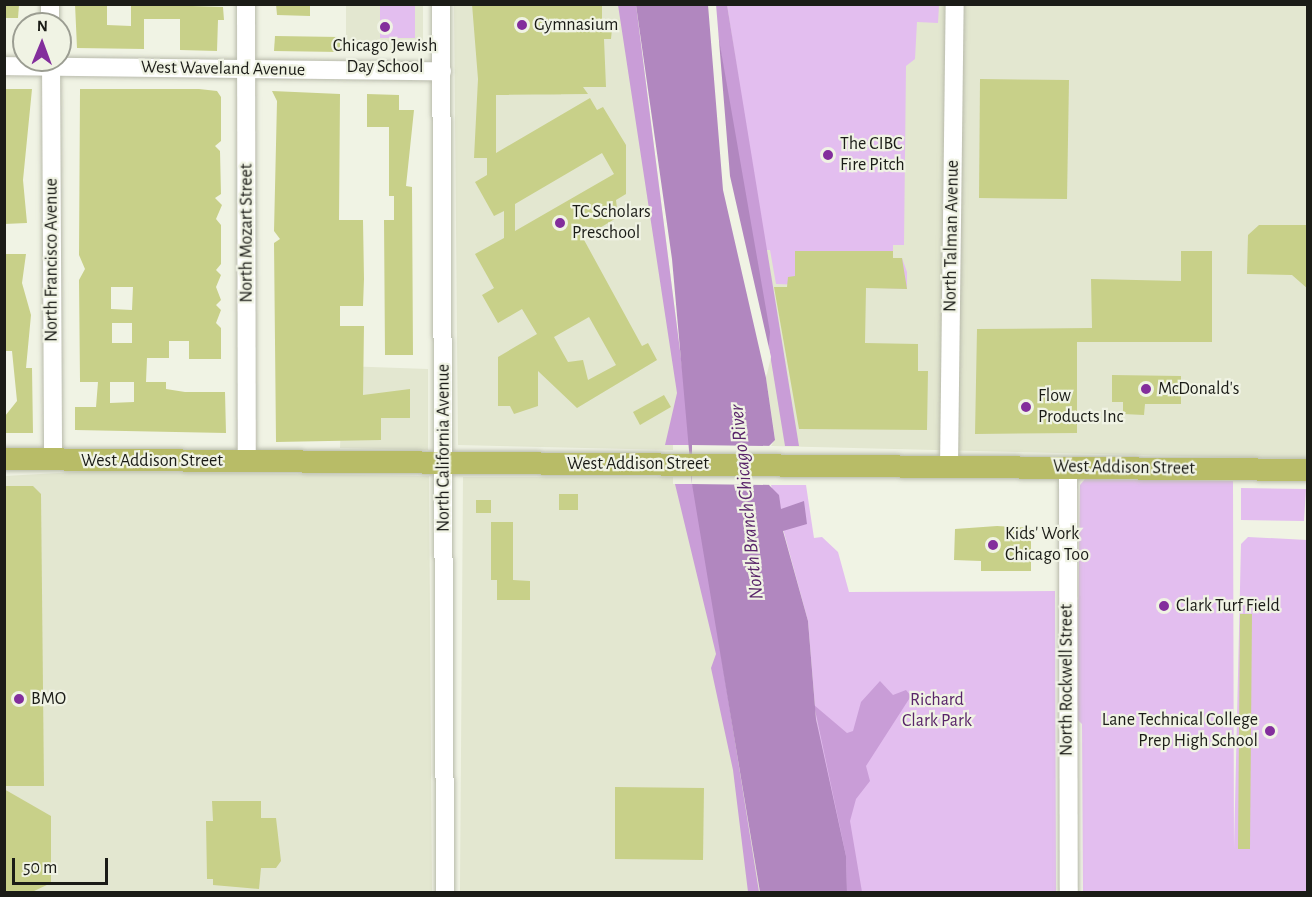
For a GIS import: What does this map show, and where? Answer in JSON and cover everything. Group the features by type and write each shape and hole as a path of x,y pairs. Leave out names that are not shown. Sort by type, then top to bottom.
{"main road":[{"name":"West Addison Street","path":"4,459 1308,470"}],"street":[{"name":"North Mozart Street","path":"246,4 247,461"},
{"name":"North California Avenue","path":"441,4 445,892"},
{"name":"North Talman Avenue","path":"949,467 955,4"},
{"name":"West Waveland Avenue","path":"72,64 246,69 442,71"},
{"name":"North Francisco Avenue","path":"51,72 53,460"},
{"name":"North Rockwell Street","path":"1068,468 1069,892"}],"shaded area":[{"name":"Chicago Jewish Day School","path":"346,5 423,5 423,50 346,50"},
{"name":"TC Scholars Preschool","path":"454,5 636,5 692,445 673,445 673,450 458,445"},
{"path":"618,5 636,5 692,445 665,445 677,393"},
{"path":"713,5 1307,5 1307,459 771,446 775,439 766,378 770,332"},
{"path":"713,5 727,5 799,446 785,446"},
{"path":"343,366 428,369 428,450 340,448"},
{"path":"93,471 429,476 432,892 5,892 5,476"},
{"path":"463,477 673,477 673,484 692,484 760,892 460,892"},
{"path":"675,484 692,484 695,491 759,892 748,892 733,770 711,668 716,654"},
{"path":"880,681 893,695 906,690 911,696 866,766 870,781 856,799 850,821 862,892 847,892 846,856 814,705 847,733 853,731 861,702"}],"green space":[{"path":"380,5 415,5 415,38 380,38"},
{"name":"The CIBC Fire Pitch","path":"727,5 939,5 938,23 917,22 915,59 906,66 904,245 893,245 893,258 902,258 907,272 907,289 776,284 770,250 765,250"},
{"path":"1085,479 1233,481 1234,849 1241,544 1248,537 1307,540 1307,892 1083,892 1082,724 1077,719 1080,485"},
{"name":"Richard Clark Park","path":"771,485 806,485 814,538 822,537 838,552 849,592 1055,591 1056,892 847,892 816,719 808,621"},
{"path":"1241,488 1306,489 1304,521 1241,520"}],"water":[{"name":"North Branch Chicago River","path":"636,5 713,5 770,332 766,378 775,440 769,446 769,485 779,495 781,509 804,501 807,524 783,531 808,621 816,719 846,856 847,892 760,892 692,484 672,259"}],"pier":[{"path":"716,4 730,176 771,357 766,378 723,190 708,5"},
{"path":"692,445 774,446 774,485 692,484"}],"building":[{"path":"75,4 107,4 107,25 131,26 131,4 223,7 224,20 218,20 217,51 180,50 180,19 144,19 144,49 77,48"},
{"path":"276,4 310,4 310,16 277,15"},
{"path":"472,4 602,4 602,29 612,29 611,39 604,39 606,87 583,87 588,94 496,95 496,153 590,98 597,110 603,107 626,145 626,194 616,200 618,217 583,238 642,346 648,343 657,360 577,408 538,371 538,406 514,414 510,406 498,406 498,357 537,334 522,309 498,323 482,295 494,288 475,254 504,238 504,211 494,216 475,182 487,175 487,158 474,158 478,79","holes":["602,153 614,174 515,231 515,204","589,317 616,365 588,380 583,360 568,362 554,337"]},
{"path":"4,5 19,5 18,12 12,12 12,18 4,18"},
{"path":"275,36 340,37 340,52 274,51"},
{"path":"980,79 1069,80 1067,199 979,198"},
{"path":"4,89 32,89 23,180 27,223 4,224"},
{"path":"80,89 217,91 221,97 221,141 215,146 220,151 221,194 215,198 222,205 216,219 221,225 221,264 216,270 221,275 216,287 221,300 216,305 221,310 216,323 221,328 221,359 189,359 189,341 169,341 169,358 147,358 146,382 166,382 166,389 185,392 225,392 226,433 75,430 75,407 96,407 98,382 80,382 79,280 85,269 79,255","holes":["111,287 133,287 132,310 111,309","112,323 132,323 132,343 112,343","110,382 134,382 134,402 110,403"]},
{"path":"272,91 340,94 339,220 363,220 364,279 363,306 340,306 340,326 364,326 363,395 410,389 410,418 381,418 381,440 276,442 274,243 280,239 274,231 277,101"},
{"path":"367,94 399,95 399,110 414,110 406,186 412,187 413,355 385,355 384,220 394,220 394,196 389,196 389,127 367,127"},
{"path":"1259,225 1308,225 1308,289 1292,275 1247,274 1248,235"},
{"path":"795,251 893,251 893,258 902,258 907,289 866,288 865,343 918,344 918,371 928,371 927,430 799,429 774,287 787,287 788,277 795,276"},
{"path":"1181,251 1212,251 1212,342 1077,342 1077,433 975,434 977,329 1092,328 1091,279 1181,281"},
{"path":"4,254 26,254 22,283 31,315 26,368 32,368 33,433 5,433 5,416 17,401 12,351 4,351"},
{"name":"McDonald's","path":"1112,375 1181,376 1181,404 1145,404 1144,415 1123,414 1123,402 1112,402"},
{"path":"664,395 671,407 640,425 633,412"},
{"path":"4,486 33,486 41,494 44,786 4,786"},
{"path":"559,494 578,494 578,510 559,510"},
{"path":"476,500 491,500 491,513 476,513"},
{"path":"491,522 513,522 513,580 530,581 530,600 497,600 497,580 491,580"},
{"name":"Kids' Work Chicago Too","path":"997,526 1031,528 1031,571 981,571 981,561 954,560 955,529"},
{"path":"1240,614 1252,614 1250,849 1238,849"},
{"path":"615,787 704,788 703,860 615,859"},
{"path":"4,789 51,816 51,883 32,892 4,892"},
{"path":"212,801 261,801 261,818 276,818 281,861 276,868 261,868 259,889 213,885 213,879 207,879 206,821 213,821"}],"place":[{"name":"Gymnasium","path":"522,25"},
{"name":"Chicago Jewish Day School","path":"385,27"},
{"name":"The CIBC Fire Pitch","path":"828,155"},
{"name":"TC Scholars Preschool","path":"560,223"},
{"name":"McDonald's","path":"1146,389"},
{"name":"Flow Products Inc","path":"1026,407"},
{"name":"Kids' Work Chicago Too","path":"993,545"},
{"name":"Clark Turf Field","path":"1164,606"},
{"name":"BMO","path":"19,699"},
{"name":"Lane Technical College Prep High School","path":"1270,731"}]}
